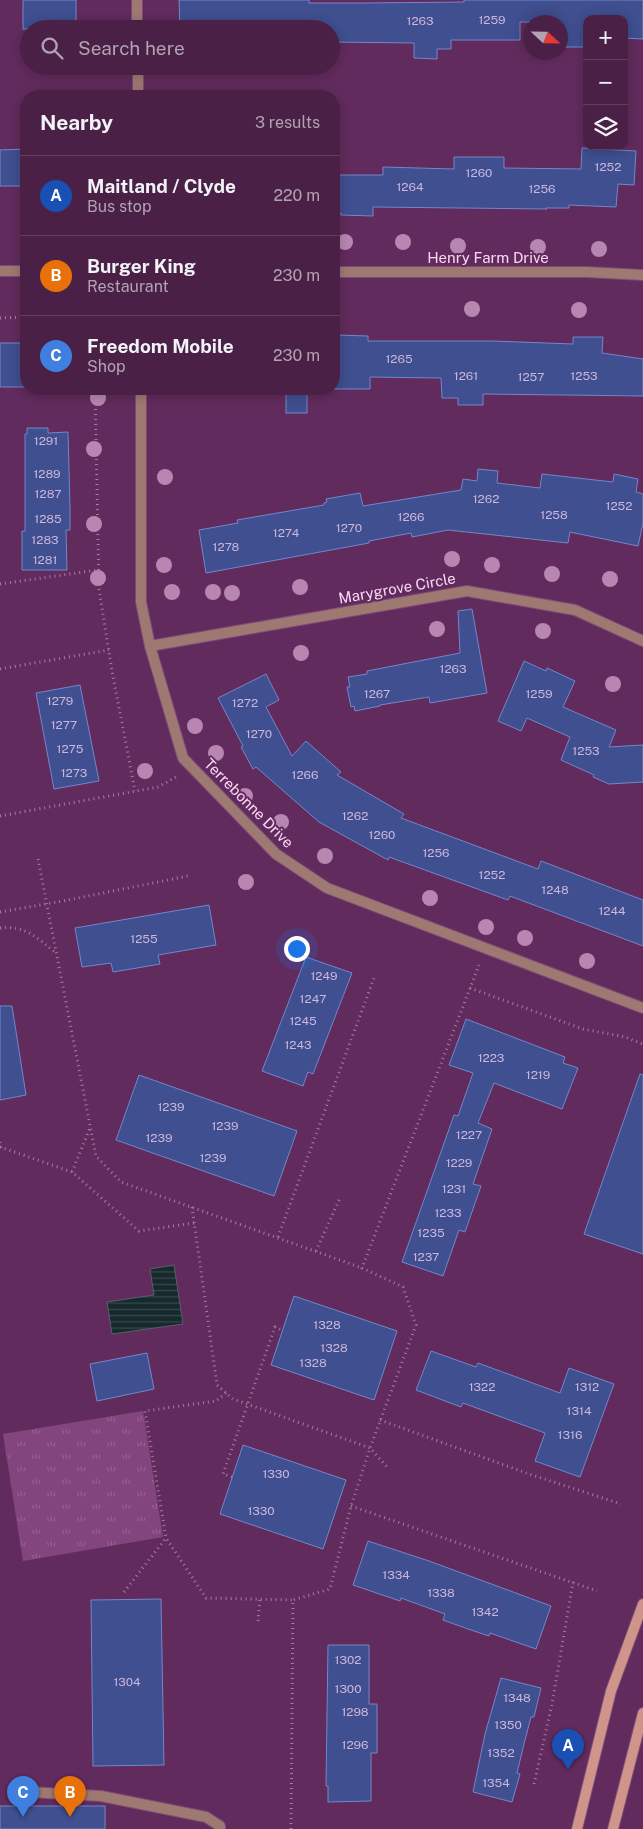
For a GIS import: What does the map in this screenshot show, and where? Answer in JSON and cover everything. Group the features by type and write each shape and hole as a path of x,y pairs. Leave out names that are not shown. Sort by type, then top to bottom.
{"main road":[{"path":"577,1829 611,1691 640,1621 643,1604"},
{"path":"613,1829 643,1713"}],"street":[{"path":"137,0 137,20"},
{"path":"138,75 138,90"},
{"path":"0,271 20,271"},
{"name":"Henry Farm Drive","path":"340,272 586,272 643,276"},
{"name":"Terrebonne Drive","path":"142,395 141,602 150,646 183,758 276,854 327,888 643,1008"},
{"name":"Marygrove Circle","path":"150,646 467,591 575,610 643,641"},
{"path":"29,1792 101,1796 206,1817 220,1826 220,1829"}],"path":[{"path":"0,318 20,317"},
{"path":"96,395 99,589 135,791"},
{"path":"0,584 99,570"},
{"path":"0,669 109,650"},
{"path":"0,816 158,787 192,768"},
{"path":"38,859 96,1156 121,1182 362,1268 403,1287 416,1325 380,1420 351,1506 330,1589 293,1600 206,1598 166,1538 145,1411 216,1401 226,1393"},
{"path":"0,912 188,876"},
{"path":"0,928 11,927 28,931 57,953"},
{"path":"362,1268 486,948"},
{"path":"278,1237 374,978"},
{"path":"470,988 583,1029 624,1037 643,1044"},
{"path":"72,1172 90,1128"},
{"path":"0,1142 0,1148 72,1172 139,1231 194,1223"},
{"path":"316,1251 340,1198"},
{"path":"192,1207 217,1385 233,1398 247,1404 370,1448 389,1469"},
{"path":"232,1477 223,1474 275,1327 282,1330"},
{"path":"380,1420 529,1474 620,1504"},
{"path":"351,1506 597,1591"},
{"path":"124,1592 166,1538"},
{"path":"534,1784 552,1704 573,1582"},
{"path":"258,1621 260,1598"},
{"path":"291,1829 293,1600"}],"green space":[{"path":"143,1411 163,1537 23,1561 3,1434"}],"shaded area":[{"path":"174,1265 183,1324 112,1334 107,1302 154,1295 150,1269"}],"building":[{"path":"23,0 76,0 76,20 23,20"},
{"path":"179,0 309,0 309,3 365,3 464,2 464,0 643,0 643,39 628,38 628,15 583,15 583,47 568,47 568,15 523,15 523,22 520,22 520,40 451,40 451,49 437,49 437,59 414,58 414,43 340,42 340,20 180,20"},
{"path":"582,148 583,150 636,151 634,185 618,184 616,207 569,205 569,208 547,209 373,207 373,216 341,215 340,213 340,175 383,175 383,167 454,169 454,157 504,157 504,168 581,169"},
{"path":"20,149 20,186 0,186 0,150"},
{"path":"340,335 368,336 368,341 492,341 573,344 573,337 603,337 602,353 643,359 643,396 483,394 483,405 458,405 458,398 442,398 441,378 370,377 370,389 340,389"},
{"path":"0,343 20,343 20,387 0,387"},
{"path":"286,395 307,395 307,413 286,413"},
{"path":"27,428 48,428 48,433 68,432 70,530 66,530 67,570 22,570 22,531 25,531 25,434 27,434"},
{"path":"478,469 498,471 497,483 540,488 542,474 613,482 614,474 638,479 636,492 643,494 643,523 638,546 570,532 568,543 448,530 412,537 411,533 369,541 369,543 206,573 199,530 238,523 237,520 324,505 327,502 326,499 360,493 363,506 461,490 463,479 477,481"},
{"path":"472,609 487,693 430,703 429,697 355,711 354,706 351,707 347,687 350,687 348,677 367,674 367,671 460,653 458,611"},
{"path":"524,661 546,671 547,668 575,681 563,707 616,730 609,747 643,745 643,782 609,784 561,760 570,737 527,718 521,731 498,721"},
{"path":"266,674 279,700 266,707 292,756 306,741 341,772 337,775 404,814 401,818 538,869 541,861 643,900 643,946 510,896 508,900 389,857 388,860 319,822 256,767 253,769 218,698"},
{"path":"80,685 99,781 54,789 36,693"},
{"path":"209,905 216,945 158,955 160,964 113,972 111,963 82,967 75,928"},
{"path":"306,957 352,973 313,1074 308,1072 303,1086 262,1071"},
{"path":"0,1006 12,1006 26,1095 0,1100"},
{"path":"466,1019 565,1057 563,1063 578,1068 562,1109 494,1083 478,1123 492,1129 473,1184 481,1186 465,1232 459,1230 443,1276 402,1262 454,1115 458,1116 473,1073 449,1065"},
{"path":"640,1074 643,1075 643,1254 584,1234"},
{"path":"139,1075 297,1131 274,1196 116,1140"},
{"path":"294,1296 397,1331 374,1400 271,1365"},
{"path":"431,1351 476,1367 478,1363 560,1393 569,1368 614,1384 580,1477 535,1461 545,1433 463,1403 461,1407 416,1390"},
{"path":"147,1353 154,1389 97,1401 90,1364"},
{"path":"243,1445 346,1480 323,1549 220,1514"},
{"path":"368,1541 429,1561 551,1606 536,1649 490,1633 489,1636 443,1620 445,1614 401,1598 400,1601 353,1585"},
{"path":"161,1599 164,1765 93,1766 91,1600"},
{"path":"328,1645 369,1645 369,1704 377,1704 377,1753 371,1753 371,1801 328,1802 328,1786 326,1786"},
{"path":"501,1678 541,1688 534,1717 531,1717 524,1744 517,1773 520,1774 512,1802 473,1792 485,1734"},
{"path":"0,1806 105,1806 105,1829 0,1829"}],"place":[{"name":"Maitland / Clyde","path":"568,1770"},
{"name":"Freedom Mobile","path":"23,1817"},
{"name":"Burger King","path":"70,1817"}]}
